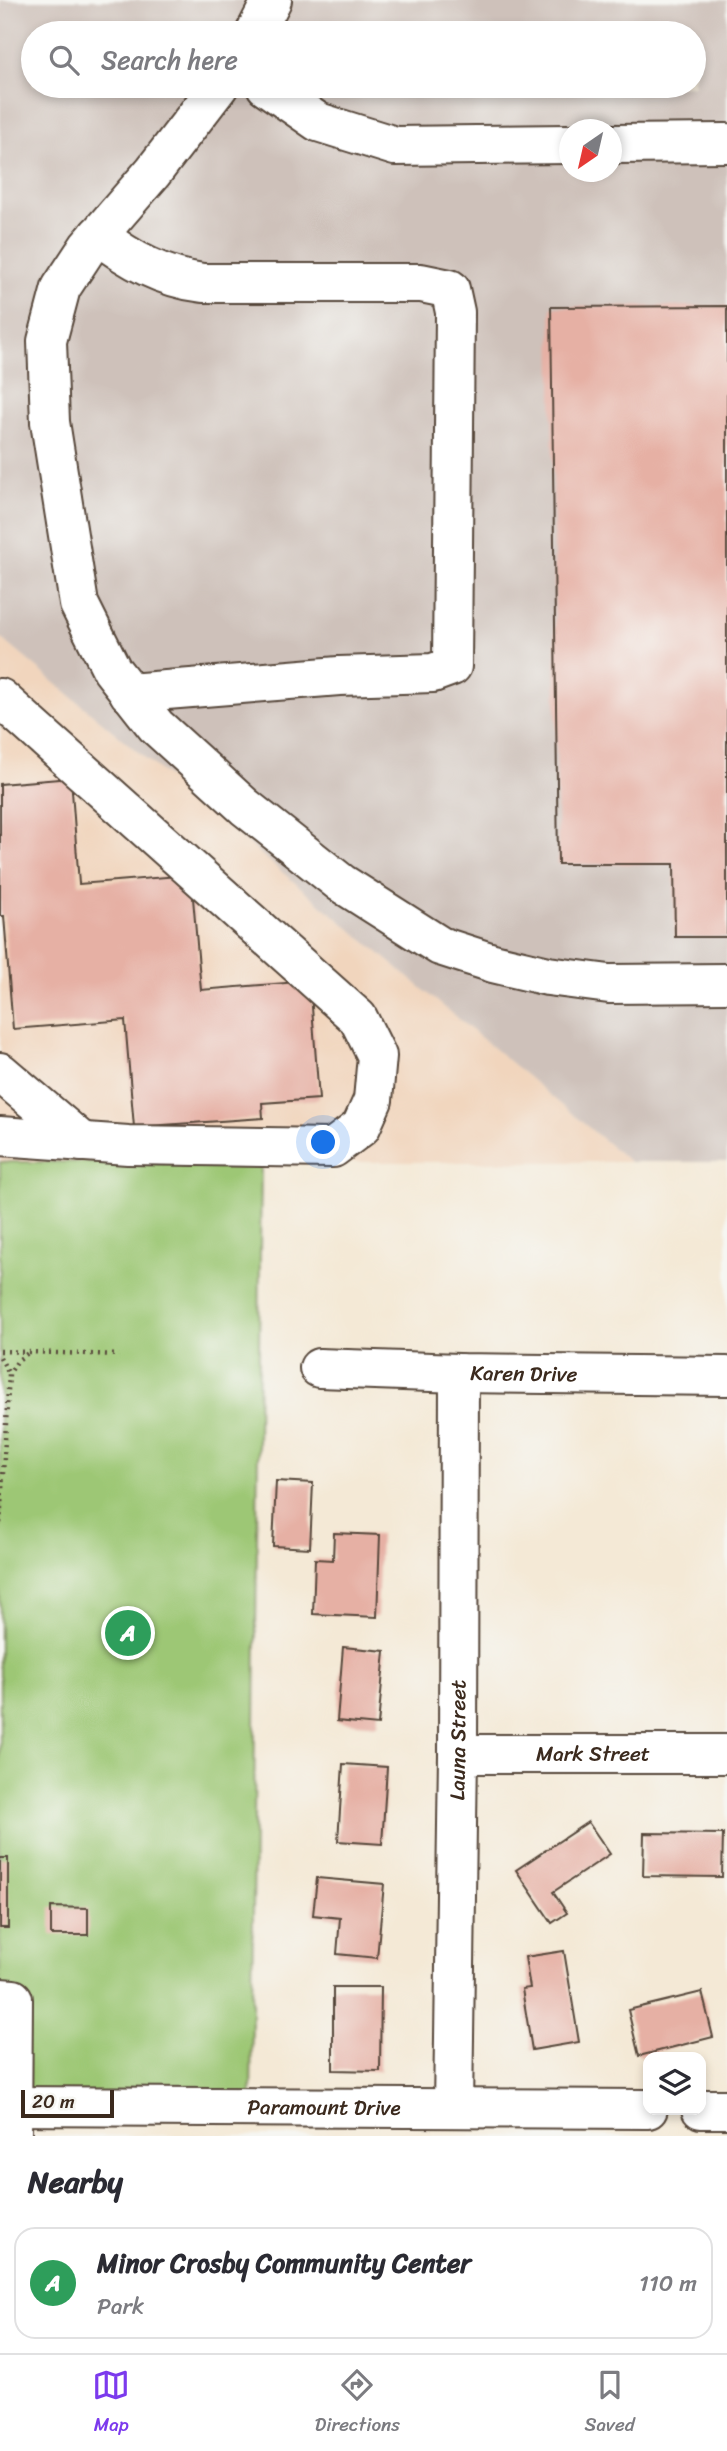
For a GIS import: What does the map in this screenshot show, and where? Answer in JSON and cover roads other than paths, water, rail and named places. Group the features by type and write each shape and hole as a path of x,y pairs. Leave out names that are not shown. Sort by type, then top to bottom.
{"street":[{"path":"261,21 272,0"},
{"path":"210,98 153,172 99,235 61,288 47,341 50,422 79,604 112,670 156,726 245,807 341,883 440,946 493,963 548,976 597,983 727,983"},
{"path":"283,98 318,122 395,146 559,144"},
{"path":"622,144 727,143"},
{"path":"99,235 124,255 173,279 203,283 421,283 450,289 455,312 452,666 433,673 339,676 130,693"},
{"path":"0,698 358,1018 377,1056 373,1100 361,1127 332,1148 128,1145 0,1136"},
{"path":"0,1072 82,1142"},
{"name":"Karen Drive","path":"319,1367 459,1373 727,1376"},
{"name":"Launa Street","path":"453,2108 458,1754 459,1373"},
{"name":"Mark Street","path":"458,1754 727,1754"},
{"path":"0,1998 13,1998 8,2116"},
{"name":"Paramount Drive","path":"8,2116 453,2108 643,2109"},
{"path":"706,2109 727,2109"}],"place":[{"name":"Minor Crosby Community Center","path":"128,1633"}]}
